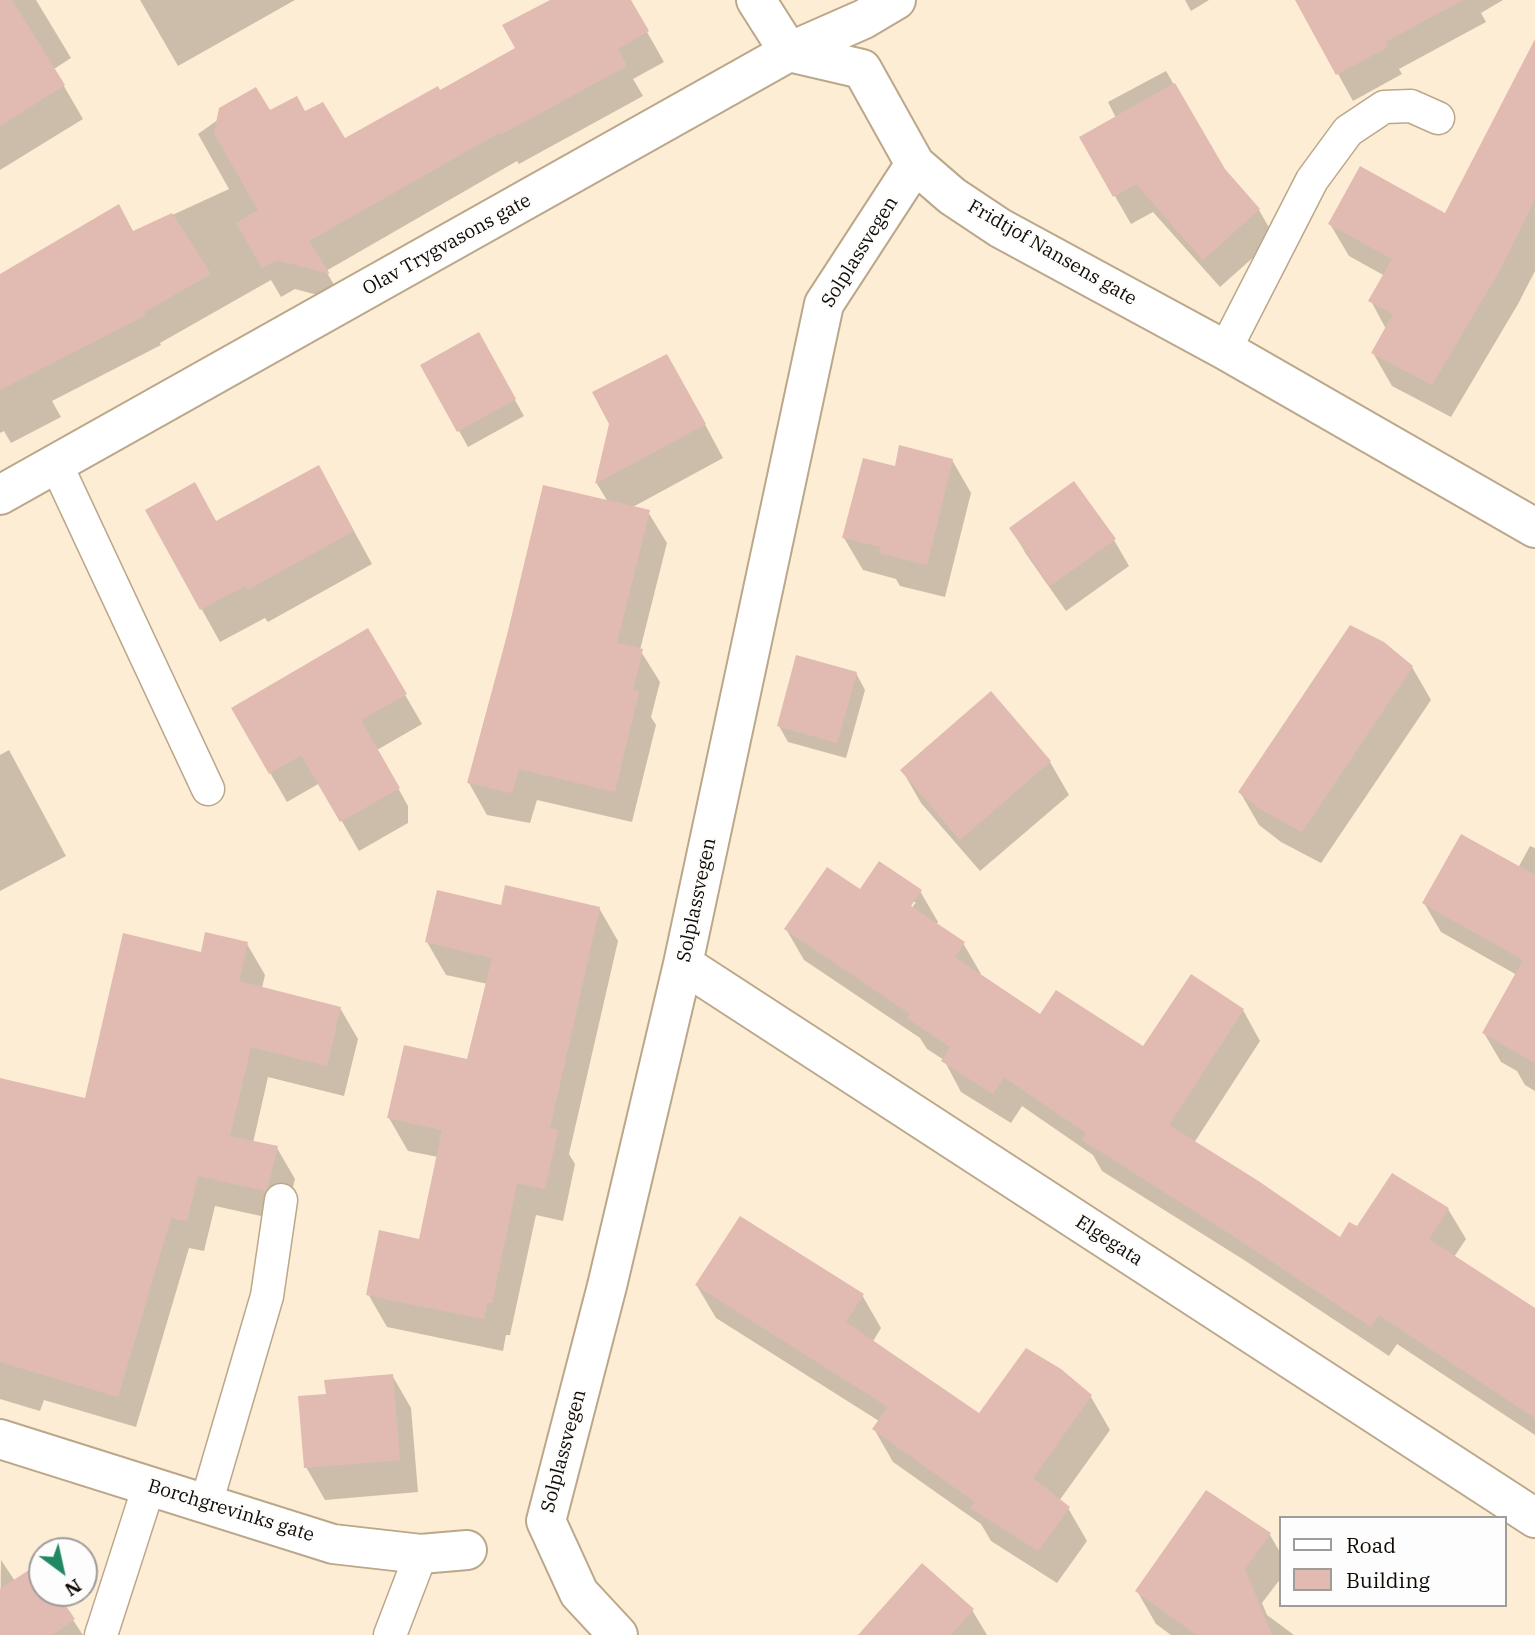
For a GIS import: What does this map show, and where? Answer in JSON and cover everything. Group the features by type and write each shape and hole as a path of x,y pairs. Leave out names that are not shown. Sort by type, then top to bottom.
{"street":[{"path":"756,0 789,52"},
{"name":"Olav Trygvasons gate","path":"0,495 789,52 864,19 896,0"},
{"name":"Fridtjof Nansens gate","path":"789,52 862,69 915,164 953,196 1000,228 1225,351 1535,528"},
{"name":"Solplassvegen","path":"618,1635 579,1593 546,1521 607,1286 683,964 824,304 915,164"},
{"name":"Elgegata","path":"683,964 1535,1518"},
{"name":"Borchgrevinks gate","path":"0,1439 333,1544 421,1554 467,1550"}],"lane":[{"path":"1225,351 1312,180 1349,131 1384,107 1411,106 1438,118"},
{"path":"57,464 208,789"},
{"path":"206,1504 267,1296 281,1200"},
{"path":"101,1635 149,1486"},
{"path":"390,1635 421,1554"}],"building":[{"path":"0,0 12,0 65,85 0,126"},
{"path":"550,0 631,0 649,31 618,49 627,66 500,135 499,133 309,241 330,274 277,260 262,268 236,223 258,210 214,133 219,108 256,87 270,110 297,96 305,111 323,102 345,138 438,86 440,90 515,48 502,25"},
{"path":"1295,0 1463,0 1385,42 1388,47 1336,75"},
{"path":"1535,39 1535,199 1500,270 1432,385 1371,353 1393,314 1368,301 1392,259 1328,224 1360,166 1445,213"},
{"path":"1175,83 1225,169 1260,209 1203,260 1136,184 1113,197 1079,137"},
{"path":"119,204 133,231 172,213 211,274 144,312 146,315 0,390 0,274"},
{"path":"479,332 516,399 457,432 420,365"},
{"path":"667,354 706,424 595,484 609,424 592,392"},
{"path":"899,445 953,459 927,565 879,553 881,547 842,538 863,458 895,466"},
{"path":"319,465 354,531 247,590 245,586 200,610 145,510 195,482 216,521"},
{"path":"1074,481 1116,539 1050,586 1009,528"},
{"path":"543,485 650,510 617,643 643,649 633,690 639,692 615,792 519,769 512,793 467,783 507,635"},
{"path":"1350,625 1384,642 1413,666 1302,832 1260,809 1238,792"},
{"path":"368,628 407,694 361,720 400,788 340,822 301,755 269,774 231,708"},
{"path":"796,655 857,672 837,743 777,726"},
{"path":"991,691 1051,761 960,840 900,770"},
{"path":"1461,834 1535,875 1535,1063 1482,1033 1523,960 1422,903"},
{"path":"879,861 922,890 911,906 965,942 955,957 1040,1014 1056,990 1143,1046 1191,974 1244,1009 1169,1125 1257,1180 1340,1237 1349,1222 1357,1226 1392,1173 1449,1208 1429,1239 1535,1308 1535,1418 1379,1315 1371,1327 1082,1140 1086,1133 1004,1077 993,1094 941,1061 950,1047 907,1018 910,1014 784,929 827,867 860,889"},
{"path":"505,885 600,907 550,1128 558,1130 545,1189 517,1183 492,1303 487,1303 484,1319 366,1295 379,1230 419,1239 442,1130 387,1118 404,1045 467,1059 492,958 425,942 437,890 501,905"},
{"path":"205,932 248,942 239,981 341,1007 327,1066 251,1047 230,1136 278,1146 268,1187 266,1191 198,1176 187,1221 171,1218 118,1397 0,1362 0,1078 85,1098 123,933 201,952"},
{"path":"740,1216 864,1294 846,1322 979,1413 1026,1348 1061,1369 1092,1395 1033,1478 1070,1507 1038,1551 970,1508 975,1502 872,1429 888,1407 695,1285"},
{"path":"393,1374 400,1460 304,1468 298,1396 326,1394 324,1380"},
{"path":"1206,1490 1271,1533 1245,1569 1272,1635 1197,1635 1135,1591"},
{"path":"922,1563 974,1609 951,1635 858,1635"},
{"path":"28,1571 28,1607 67,1607 75,1619 52,1635 0,1635 0,1589"}]}
